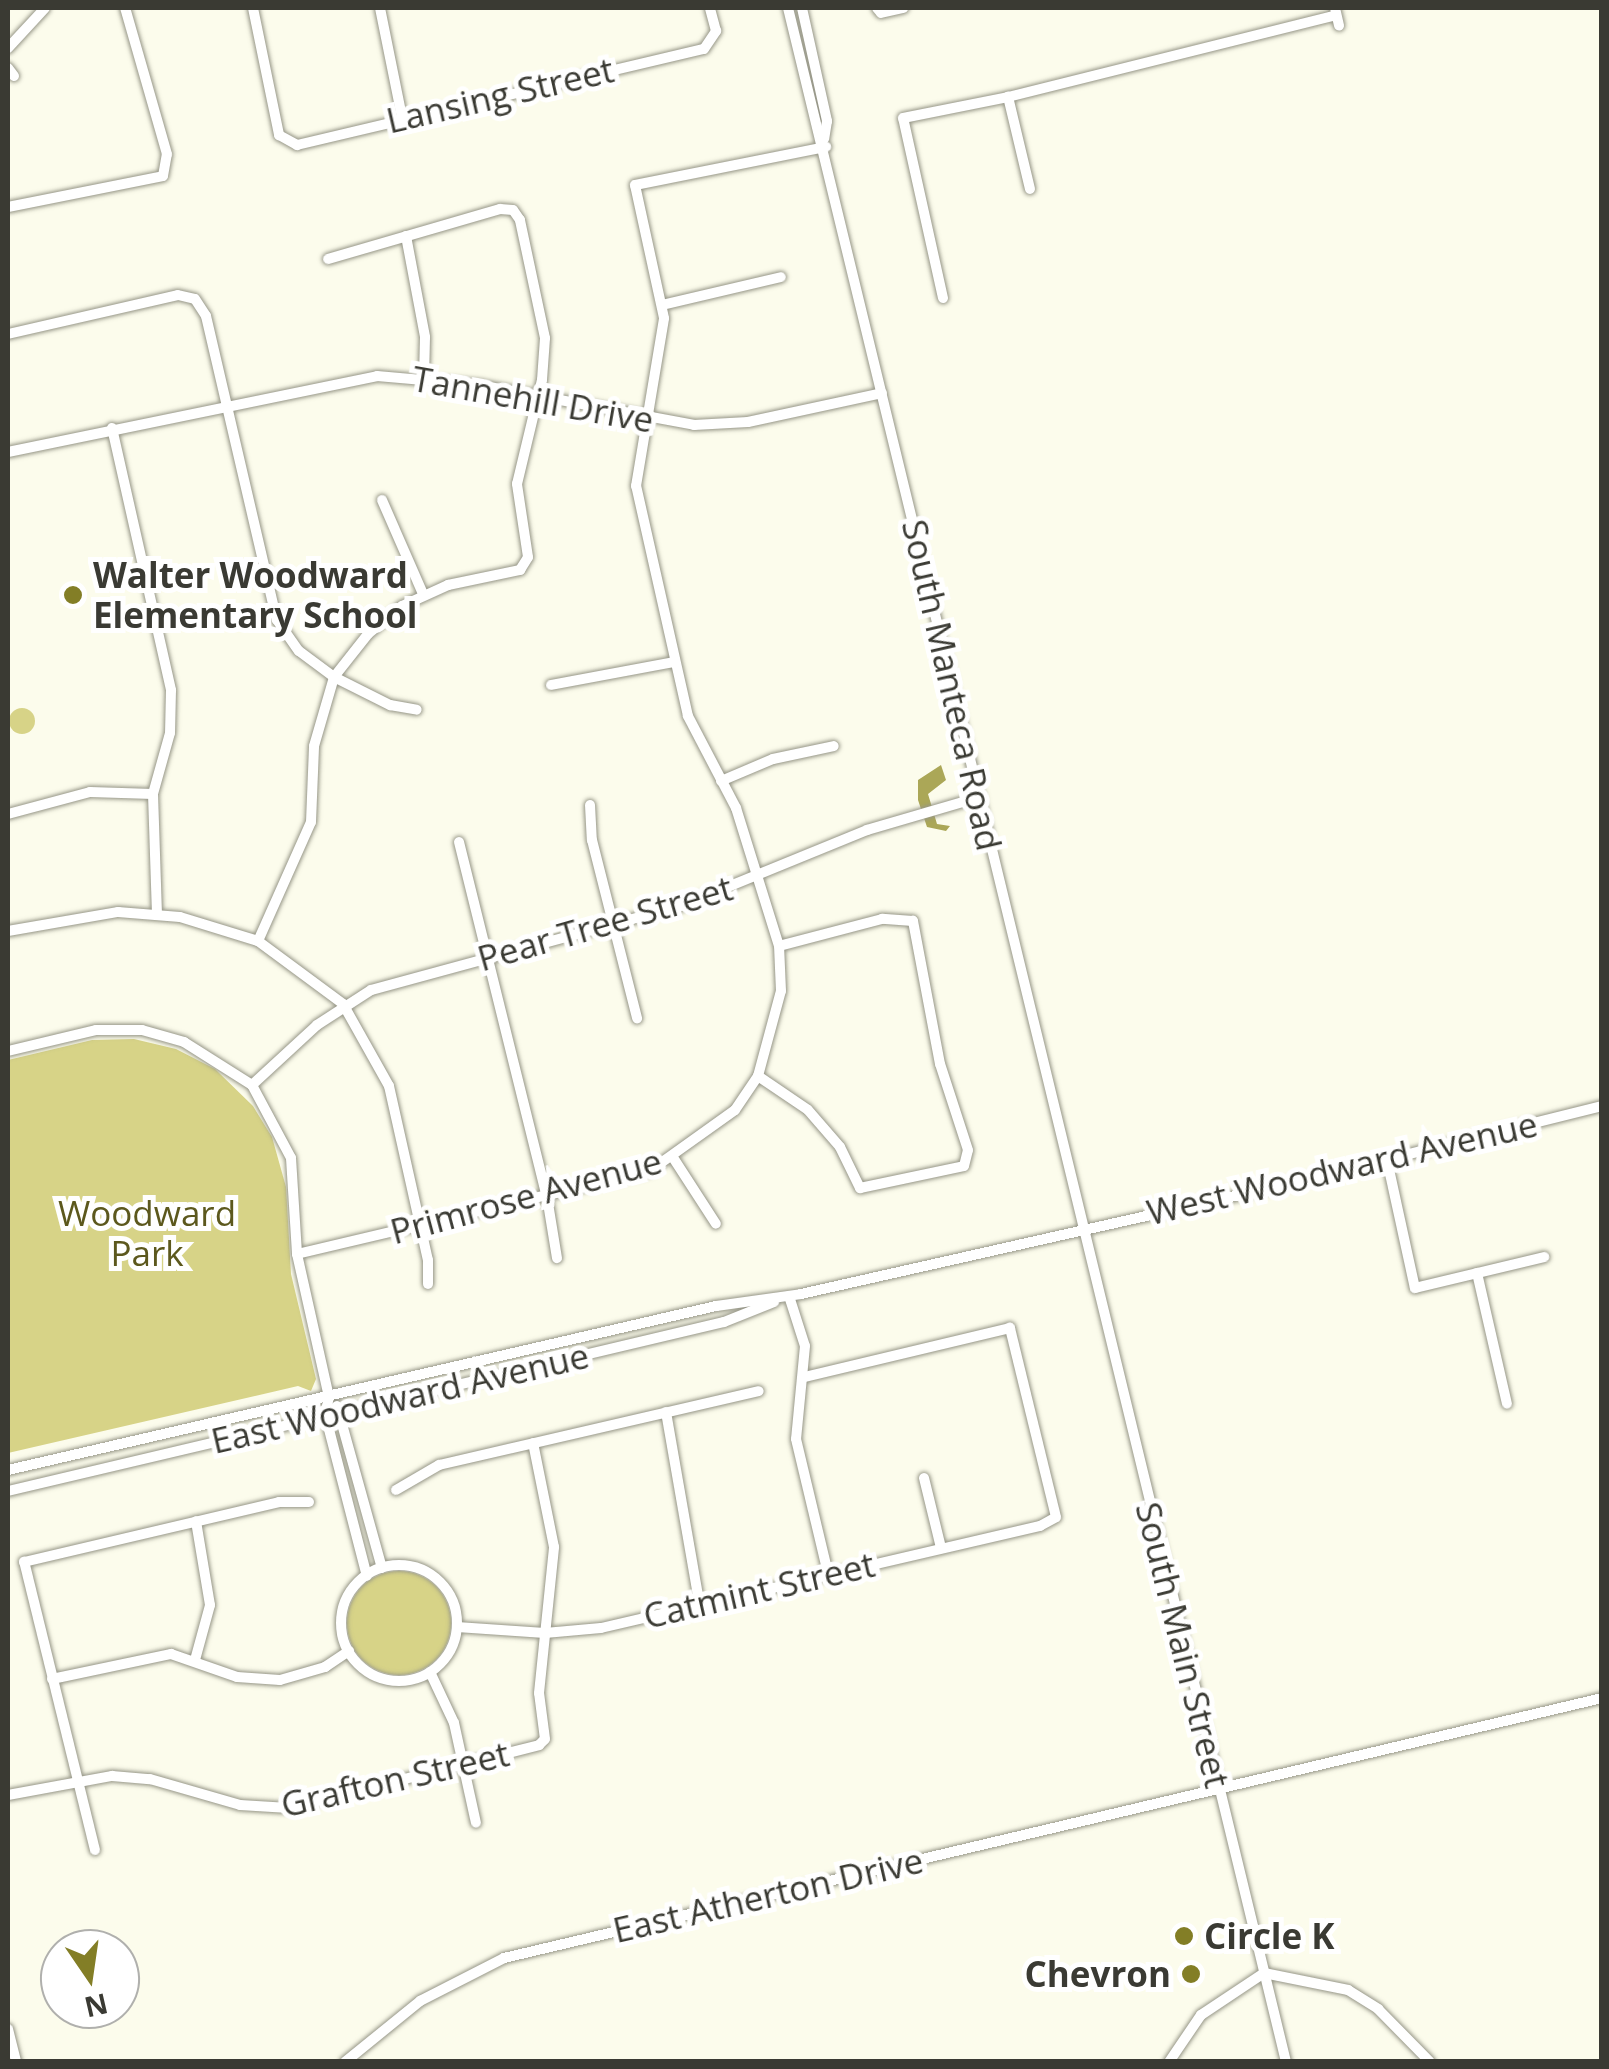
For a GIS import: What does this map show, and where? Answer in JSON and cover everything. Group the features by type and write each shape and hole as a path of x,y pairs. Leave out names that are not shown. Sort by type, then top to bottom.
{"street":[{"path":"8,48 45,8"},
{"path":"8,207 164,176 166,154 126,8"},
{"name":"Lansing Street","path":"253,8 286,141 297,145 714,42 710,8"},
{"path":"380,8 402,118"},
{"name":"South Manteca Road","path":"788,8 825,144 1083,1229"},
{"name":"South Manteca Road","path":"802,8 827,122 825,144"},
{"path":"878,8 881,13 904,8"},
{"path":"943,298 902,118 1008,97 1337,16"},
{"path":"1008,97 1030,189"},
{"name":"Primrose Avenue","path":"296,1254 547,1197 674,1158 735,1110 758,1076 780,991 779,946 760,877 722,781 696,742 674,662 636,486 664,344 662,305 635,184 825,144"},
{"path":"258,941 311,822 314,746 334,677 368,634 423,594 525,565 517,484 538,396 545,338 513,210 328,258"},
{"path":"406,236 426,337 424,376"},
{"path":"662,305 780,277"},
{"path":"8,334 178,295 195,298 206,316 277,620 298,651 334,677 390,705 417,710"},
{"name":"Tannehill Drive","path":"8,452 328,382 424,376 648,419 736,424 882,393"},
{"path":"112,428 171,690 170,734 153,794 157,913"},
{"path":"382,500 423,594"},
{"path":"551,686 674,662"},
{"path":"722,781 773,759 834,746"},
{"path":"8,814 90,792 153,794"},
{"name":"Pear Tree Street","path":"252,1085 343,1004 393,982 617,926 760,877 917,812 980,797"},
{"path":"590,805 592,840 617,926 637,1018"},
{"path":"459,842 547,1197 556,1258"},
{"path":"8,931 80,916 157,913 258,941 343,1004 389,1086 420,1225 428,1284"},
{"path":"758,1076 808,1110 840,1147 860,1188 964,1166 968,1150 940,1064 914,921 882,919 779,946"},
{"path":"8,1051 96,1030 142,1030 184,1042 252,1085 291,1158 296,1254 329,1398 325,1414 367,1576"},
{"name":"West Woodward Avenue","path":"1083,1229 1323,1176 1602,1106"},
{"path":"674,1158 716,1224"},
{"path":"1386,1160 1415,1288 1544,1258"},
{"name":"East Woodward Avenue","path":"8,1470 716,1306 789,1296 1083,1229"},
{"name":"South Main Street","path":"1083,1229 1286,2062"},
{"path":"1477,1273 1508,1404"},
{"path":"789,1296 805,1346 806,1377 796,1438 828,1572"},
{"name":"East Woodward Avenue","path":"8,1492 724,1322 789,1296"},
{"name":"Catmint Street","path":"457,1626 544,1633 601,1628 698,1601 1040,1526 1056,1517 1010,1328 806,1377"},
{"path":"396,1490 439,1465 759,1391"},
{"path":"329,1398 341,1410 382,1568"},
{"path":"666,1412 698,1601"},
{"path":"533,1442 552,1522 544,1633"},
{"path":"924,1478 941,1548"},
{"path":"95,1850 74,1781 24,1562 196,1521 309,1502"},
{"path":"196,1521 210,1605 196,1660"},
{"path":"404,1565 432,1575 450,1595 457,1626 450,1651 430,1672 410,1680 382,1678 349,1651 344,1604 367,1576 382,1568 404,1565"},
{"name":"Grafton Street","path":"8,1795 74,1781 150,1779 240,1805 289,1808 532,1749 544,1739 538,1692 544,1633"},
{"path":"52,1678 141,1658 196,1660 237,1676 280,1680 326,1668 349,1651"},
{"path":"430,1672 450,1714 476,1823"},
{"name":"East Atherton Drive","path":"345,2062 420,2000 504,1958 1602,1698"},
{"path":"1169,2062 1201,2016 1264,1973 1348,1990 1404,2032 1430,2062"},
{"path":"8,2029 16,2062"}],"green space":[{"path":"22,708 31,712 35,721 31,730 22,734 13,730 9,721 13,712"},
{"name":"Woodward Park","path":"134,1039 176,1049 215,1069 253,1106 272,1137 286,1187 291,1274 316,1379 311,1391 298,1386 8,1453 8,1060 92,1040"},
{"path":"399,1571 419,1575 436,1586 447,1603 451,1623 447,1643 436,1660 419,1671 399,1675 379,1671 362,1660 351,1643 347,1623 351,1603 362,1586 379,1575"}],"shaded area":[{"path":"941,765 946,780 928,794 937,824 950,826 946,831 927,827 918,800 918,780"}],"place":[{"name":"Walter Woodward Elementary School","path":"73,595"},
{"name":"Circle K","path":"1184,1936"},
{"name":"Chevron","path":"1191,1974"}]}
